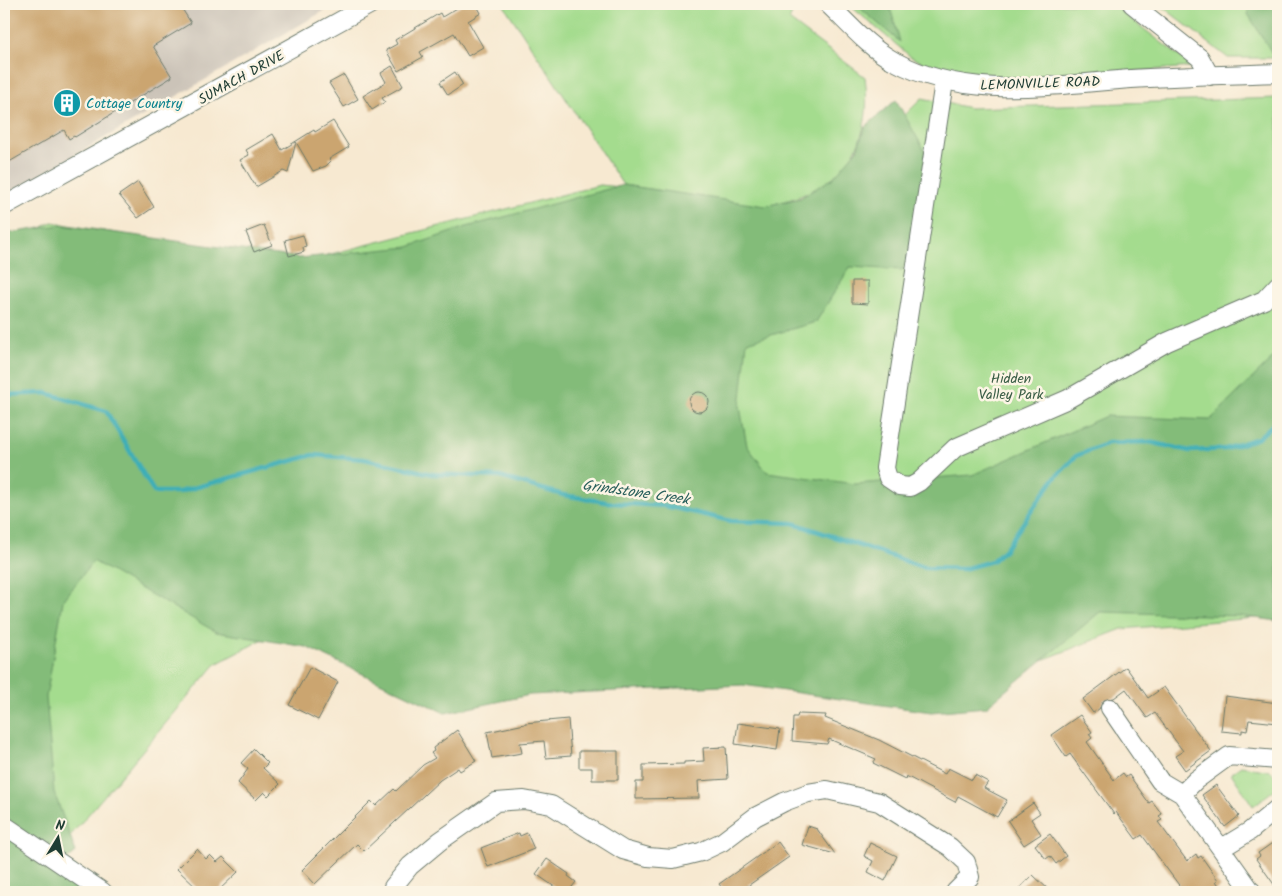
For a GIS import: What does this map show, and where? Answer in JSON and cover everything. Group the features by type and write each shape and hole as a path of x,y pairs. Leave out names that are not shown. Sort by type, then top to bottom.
{"street":[{"name":"SUMACH DRIVE","path":"4,206 371,4"},
{"name":"LEMONVILLE ROAD","path":"828,4 856,31 892,60 944,82 984,88 1278,73"},
{"path":"1132,4 1200,58 1210,76"},
{"path":"944,82 885,468 888,478 900,486 910,487 919,482 955,448 1068,399 1167,342 1264,300 1278,285"},
{"path":"1110,708 1160,781 1182,794 1252,892"},
{"path":"1182,794 1196,780 1229,756 1278,760"},
{"path":"393,892 393,887 410,866 440,841 496,802 524,800 551,805 623,850 648,857 673,859 701,852 722,842 755,817 784,802 808,793 827,790 880,802 950,847 966,862 970,877 955,892"},
{"path":"1222,848 1250,831 1278,808"},
{"path":"4,825 103,892"}],"shaded area":[{"name":"Cottage Country","path":"4,4 336,4 4,196"}],"green space":[{"name":"Hidden Valley Park","path":"503,4 796,4 789,20 865,77 867,101 859,143 850,160 837,174 820,186 800,196 777,203 812,208 922,98 970,108 1278,98 1278,616 1122,629 978,685 282,629 216,664 70,836 4,793 4,248 52,222 292,264 600,185 661,191 623,185"},
{"path":"848,4 1112,4 1193,67 1025,79 949,76 911,57"},
{"path":"855,4 889,4 900,42"},
{"path":"1159,4 1278,4 1278,58 1228,58"},
{"path":"1249,4 1278,4 1278,63 1248,14"},
{"name":"Hidden Valley Park","path":"896,100 927,155 916,241 902,270 850,267 816,322 747,342 740,407 747,446 767,472 855,484 972,475 1106,416 1210,420 1277,354 1278,344 1278,621 1240,616 1100,612 986,707 931,712 743,685 530,695 445,713 306,647 216,632 93,561 63,601 46,697 54,792 76,852 66,860 104,892 4,892 4,234 60,225 300,258 408,247 463,228 623,185 765,206 800,198 833,178 857,150 865,127"},
{"path":"1241,766 1271,771 1278,782 1278,787 1253,806 1231,773"}],"building":[{"name":"Cottage Country","path":"10,4 179,4 191,23 153,46 172,77 75,137 69,139 64,130 4,165 4,8"},
{"path":"464,4 476,4 481,13 468,21 483,47 468,56 454,33 420,52 423,57 398,71 386,50 397,44 395,40 440,13 442,17"},
{"path":"392,66 403,86 382,98 385,102 372,110 363,96 386,82 381,73"},
{"path":"455,72 463,85 448,95 440,82"},
{"path":"344,75 358,99 344,107 329,83"},
{"path":"333,121 349,147 329,159 331,161 326,166 313,171 296,142 288,173 283,171 256,187 240,160 249,155 246,150 273,134 282,150 314,130 315,132"},
{"path":"138,182 154,207 138,218 119,195"},
{"path":"264,225 272,245 254,252 246,232"},
{"path":"303,235 306,246 303,247 304,252 289,256 285,240"},
{"path":"852,281 868,281 868,304 852,303"},
{"path":"699,392 706,395 709,402 706,409 699,412 692,409 689,402 692,395"},
{"path":"310,667 338,682 318,720 289,705"},
{"path":"1126,667 1148,698 1164,687 1211,751 1185,770 1175,756 1183,751 1155,713 1147,718 1126,689 1114,698 1104,700 1099,709 1093,713 1083,699"},
{"path":"1225,696 1278,703 1278,723 1249,720 1247,731 1242,730 1242,733 1221,731"},
{"path":"798,714 826,715 825,718 879,740 945,774 948,768 972,780 975,775 988,782 984,788 1007,800 997,817 958,796 955,802 906,776 905,779 873,763 876,759 829,739 827,744 792,741 793,717 797,717"},
{"path":"1080,715 1092,732 1089,734 1092,738 1087,742 1114,780 1123,773 1126,777 1129,775 1149,803 1152,801 1162,814 1159,816 1162,820 1158,822 1187,861 1196,854 1198,858 1201,856 1218,880 1216,881 1220,887 1213,892 1184,892 1142,835 1136,839 1116,812 1114,814 1070,754 1066,757 1051,735"},
{"path":"568,719 571,756 546,758 544,741 520,743 522,753 492,758 487,732 525,723"},
{"path":"738,723 780,729 777,750 735,744"},
{"path":"457,730 476,761 460,771 458,768 440,780 364,851 357,844 315,884 302,870 371,801 376,806 394,789 396,791 423,765 435,758 431,753 434,751 433,748"},
{"path":"726,747 728,779 698,781 699,798 636,799 636,782 643,782 643,765 684,764 684,762 704,761 703,748"},
{"path":"254,749 268,763 263,768 280,784 268,796 264,792 256,800 238,783 248,769 241,763"},
{"path":"579,751 618,751 618,780 592,780 592,768 579,768"},
{"path":"1216,785 1239,816 1225,827 1202,795"},
{"path":"1033,803 1040,813 1031,819 1041,834 1024,845 1008,821"},
{"path":"808,826 817,829 835,854 802,845"},
{"path":"519,833 520,836 527,833 534,849 488,867 481,848"},
{"path":"1050,834 1066,856 1056,864 1050,856 1046,859 1035,845"},
{"path":"1278,839 1278,890 1256,859 1260,856 1258,853"},
{"path":"778,842 789,857 739,892 725,892 719,884"},
{"path":"870,843 897,856 885,881 868,872 873,861 864,856"},
{"path":"197,849 206,859 210,855 217,862 223,857 238,872 217,892 201,892 177,869"},
{"path":"547,859 569,874 568,876 576,882 568,892 562,892 536,874"},
{"path":"1033,875 1051,892 1015,892"}],"waterway":[{"name":"Grindstone Creek","path":"1278,365 1275,375 1278,392"},
{"name":"Grindstone Creek","path":"4,395 46,393 106,411 154,492 179,492 313,455 364,459 432,474 500,477 563,495 612,503 665,506 731,521 793,523 926,568 963,569 992,561 1005,549 1053,480 1076,456 1108,443 1149,442 1190,451 1226,449 1258,438 1278,420 1278,416"}],"place":[{"name":"Cottage Country","path":"67,103"}]}
